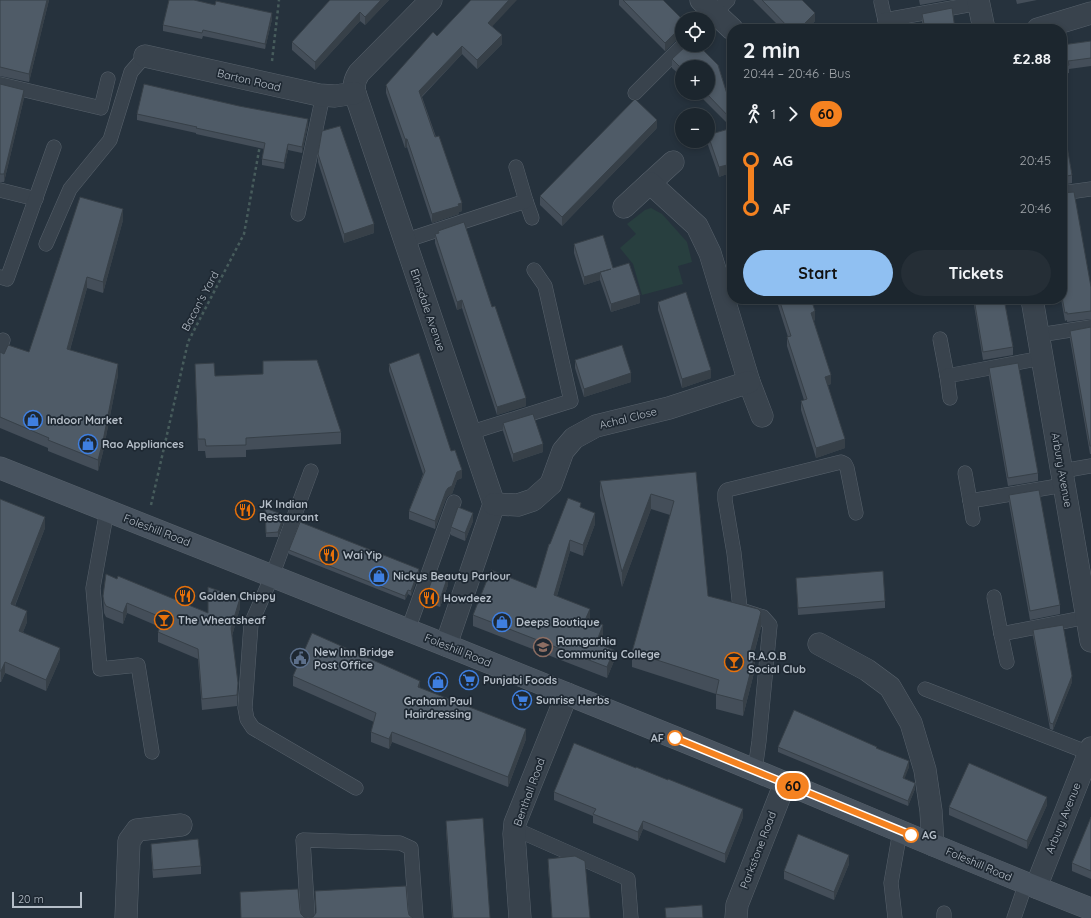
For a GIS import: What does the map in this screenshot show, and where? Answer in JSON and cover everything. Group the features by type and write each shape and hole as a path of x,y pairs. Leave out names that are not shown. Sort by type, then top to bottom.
{"main road":[{"name":"Foleshill Road","path":"0,468 446,645 755,770 933,845 1091,909"}],"street":[{"name":"Elmsdale Avenue","path":"431,0 359,73 356,77 355,94 494,504"},
{"path":"978,2 983,24"},
{"path":"713,8 727,24"},
{"path":"1055,24 1091,13"},
{"name":"Barton Road","path":"145,56 271,85 323,95 336,96 355,94"},
{"path":"624,207 673,162"},
{"path":"650,183 697,226 710,253 749,382 762,416"},
{"name":"Arbury Avenue","path":"1033,304 1091,641"},
{"name":"Achal Close","path":"494,504 518,505 533,500 551,484 563,451 574,438 596,426 668,408 749,382"},
{"path":"446,645 494,504"},
{"path":"819,644 867,670 890,687 911,723 925,770 931,811 933,845"},
{"name":"Benthall Road","path":"520,918 514,834 515,822 567,694"},
{"name":"Arbury Avenue","path":"1031,885 1090,751"},
{"name":"Parkstone Road","path":"736,918 737,906 785,783"},
{"path":"126,918 128,841 137,830 181,825"}],"lane":[{"path":"881,2 885,24 978,2"},
{"path":"635,93 676,52"},
{"path":"46,244 70,190 110,140 132,72 145,56"},
{"path":"0,84 100,108 108,79"},
{"path":"298,214 323,95"},
{"path":"0,277 7,279 54,147"},
{"path":"516,167 532,218"},
{"path":"1067,192 1091,189"},
{"path":"0,190 36,199"},
{"path":"404,241 526,201"},
{"path":"470,433 571,400 545,286 534,270"},
{"path":"1039,335 1091,327"},
{"path":"940,339 950,398"},
{"path":"947,376 1042,358"},
{"path":"755,770 760,741 770,625 763,617 744,611 740,608 734,553 724,494 727,490 841,462 845,464 847,468 856,513"},
{"path":"970,501 1063,478 1091,466"},
{"path":"311,471 272,576 251,624 245,708 247,719 253,728 356,788"},
{"path":"965,473 973,519"},
{"path":"408,630 454,502"},
{"path":"107,510 93,588 100,669 138,665 152,752"},
{"path":"994,597 1007,662"},
{"path":"1001,634 1087,617"},
{"path":"925,689 1090,751"},
{"path":"515,829 628,879 631,918"},
{"path":"894,918 892,883 900,831"},
{"path":"308,918 303,840 400,843 411,848 416,918"},
{"path":"1014,918 1031,885"}],"path":[{"path":"271,85 272,61 279,0"},
{"name":"Bacon's Yard","path":"142,524 151,506 188,342 244,234 261,142"}],"green space":[{"path":"651,208 662,214 687,242 692,262 678,266 683,284 642,295 633,264 620,248 636,234 627,224 645,210"}],"building":[{"path":"0,0 47,0 29,74 0,67"},
{"path":"169,0 194,0 215,5 216,1 272,13 265,44 203,30 202,33 163,25"},
{"path":"330,0 381,0 365,17 360,12 315,62 292,42"},
{"path":"471,0 509,0 488,23 502,35 477,60 462,46 419,91 435,137 439,136 462,203 458,204 459,206 432,214 407,139 405,139 386,85 433,32 437,36"},
{"path":"623,0 663,0 675,12 675,33 665,43"},
{"path":"762,0 802,0 815,13 804,24 785,24"},
{"path":"952,8 954,24 924,24 922,14"},
{"path":"1091,41 1091,58 1068,61 1069,65 1067,65 1067,44"},
{"path":"680,52 705,52 713,60 675,60 675,62 672,59"},
{"path":"715,62 718,65 727,94 727,115 713,100 715,100"},
{"path":"0,84 24,90 4,174 0,174"},
{"path":"144,84 239,106 308,119 302,147 288,144 284,163 262,159 265,143 137,114"},
{"path":"635,99 657,120 562,217 540,196"},
{"path":"340,126 374,224 344,234 318,154 322,131"},
{"path":"727,129 727,165 719,167 712,148 715,148 715,133"},
{"path":"1067,146 1072,175 1067,176"},
{"path":"1074,192 1091,287 1091,311 1067,314 1067,312 1065,313 1063,304 1067,304 1067,193"},
{"path":"80,197 123,209 103,282 87,277 67,349 118,364 98,460 48,440 49,438 0,417 0,352 4,354 8,345 29,352"},
{"path":"464,222 492,307 495,306 526,398 497,407 462,300 457,302 435,234 439,233 438,231"},
{"path":"603,235 613,268 629,263 640,295 611,304 600,272 584,277 574,244"},
{"path":"686,292 711,370 682,379 658,302"},
{"path":"781,304 813,304 815,311 811,313 831,375 825,377 845,439 816,448 801,401 807,399 787,337 791,336"},
{"path":"975,304 1005,304 1013,347 983,352"},
{"path":"1091,327 1091,446 1090,446 1070,331"},
{"path":"622,345 631,373 584,389 575,360"},
{"path":"419,353 451,451 455,450 462,470 457,472 452,486 446,491 435,521 409,511 425,471 389,364"},
{"path":"317,360 341,432 246,438 246,445 206,446 205,439 198,439 195,364 214,363 215,376 263,374 263,361"},
{"path":"1018,363 1038,473 1008,478 989,368"},
{"path":"533,414 543,444 513,454 503,423"},
{"path":"696,472 708,596 758,609 761,612 750,653 755,654 743,701 716,694 719,680 632,652 674,501 651,494 622,572 600,481"},
{"path":"1039,490 1060,605 1030,611 1009,495"},
{"path":"568,498 581,503 580,507 595,513 583,545 570,540 554,595 590,609 586,618 603,625 596,643 614,650 607,667 473,615 491,570 536,588 549,544"},
{"path":"0,499 45,517 11,604 27,611 19,631 60,648 46,680 5,662 0,671"},
{"path":"458,507 473,513 465,533 451,527"},
{"path":"265,508 284,515 278,532 266,533"},
{"path":"300,522 419,569 411,591 408,590 405,596 289,550"},
{"path":"435,571 448,576 440,599 427,594"},
{"path":"883,571 885,601 798,608 796,578"},
{"path":"106,574 117,579 118,576 208,613 208,587 240,598 231,628 238,683 237,695 202,699 198,649 158,632 163,618 127,603 123,613 106,606 103,596"},
{"path":"1063,625 1072,676 1053,724 1050,723 1033,630"},
{"path":"312,633 420,681 418,687 526,729 508,777 392,732 389,739 371,732 376,713 293,676"},
{"path":"794,710 877,747 876,748 909,761 903,778 915,784 908,801 778,747"},
{"path":"574,743 743,809 725,854 643,821 638,832 593,814 596,809 554,792"},
{"path":"969,763 1047,797 1027,841 949,807"},
{"path":"1091,817 1091,871 1072,863"},
{"path":"483,818 490,918 453,918 446,821"},
{"path":"798,834 849,855 834,892 784,871"},
{"path":"198,839 201,866 153,870 151,844"},
{"path":"575,856 585,861 590,918 552,918 548,859"},
{"path":"406,886 409,915 413,918 309,918 313,917 316,913 315,891"},
{"path":"298,889 301,914 307,918 241,918 240,892"},
{"path":"702,905 703,918 666,918 665,908"}],"bus line":[{"name":"60","path":"675,738 911,835"}],"place":[{"name":"Indoor Market","path":"33,420"},
{"name":"Rao Appliances","path":"88,444"},
{"name":"JK Indian Restaurant","path":"245,510"},
{"name":"Wai Yip","path":"329,555"},
{"name":"Nickys Beauty Parlour","path":"379,576"},
{"name":"Golden Chippy","path":"185,596"},
{"name":"Howdeez","path":"429,598"},
{"name":"The Wheatsheaf","path":"164,620"},
{"name":"Deeps Boutique","path":"502,622"},
{"name":"Ramgarhia Community College","path":"543,647"},
{"name":"New Inn Bridge Post Office","path":"300,658"},
{"name":"R.A.O.B Social Club","path":"734,662"},
{"name":"Punjabi Foods","path":"469,680"},
{"name":"Graham Paul Hairdressing","path":"438,682"},
{"name":"Sunrise Herbs","path":"522,700"},
{"name":"AF","path":"675,738"},
{"name":"AG","path":"911,835"}]}
